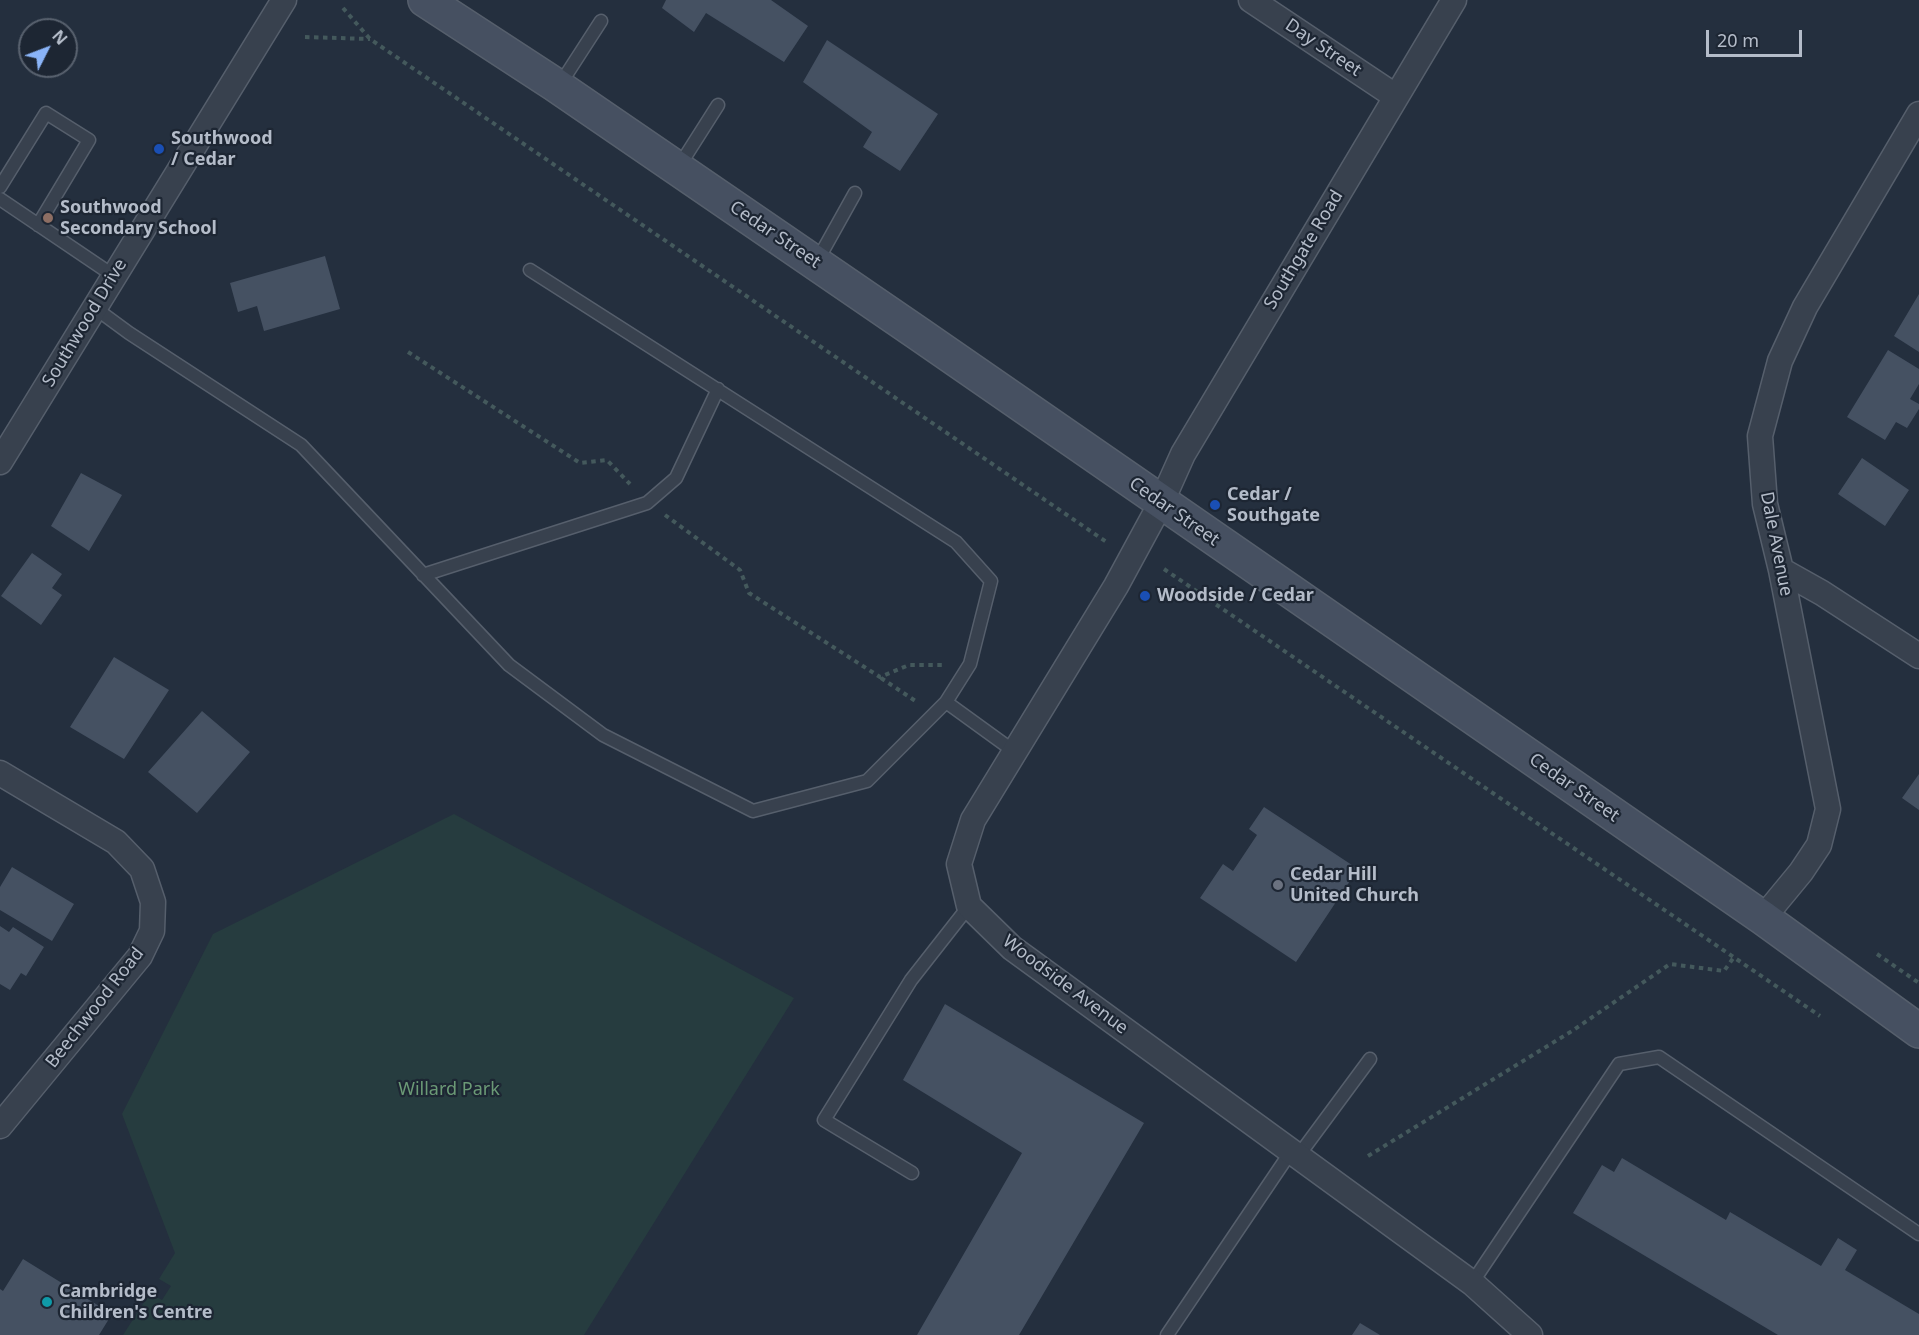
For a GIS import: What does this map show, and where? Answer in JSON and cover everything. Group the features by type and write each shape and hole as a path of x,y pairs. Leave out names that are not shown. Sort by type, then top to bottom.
{"main road":[{"name":"Cedar Street","path":"425,0 558,87 816,263 1763,918 1919,1031"}],"street":[{"name":"Southwood Drive","path":"0,462 284,0"},
{"name":"Day Street","path":"1251,0 1395,96"},
{"name":"Southgate Road","path":"1161,503 1183,454 1454,0"},
{"name":"Dale Avenue","path":"1763,918 1801,872 1819,845 1828,809 1782,570 1765,504 1760,436 1780,361 1805,307 1919,114"},
{"path":"969,906 959,864 973,820 1116,586 1161,503"},
{"path":"1782,570 1822,593 1919,657"},
{"name":"Beechwood Road","path":"0,773 116,842 142,869 153,902 152,931 140,956 0,1126"},
{"name":"Woodside Avenue","path":"969,906 1012,948 1472,1283 1530,1335"}],"lane":[{"path":"558,87 601,21"},
{"path":"678,169 718,105"},
{"path":"0,187 46,113 89,140 38,225"},
{"path":"816,263 855,193"},
{"path":"0,199 114,276"},
{"path":"95,308 129,333 302,445 509,665 603,735 753,811 867,781 946,702 970,664 991,581 956,542 530,270"},
{"path":"423,575 648,503 676,478 718,389"},
{"path":"946,702 1015,752"},
{"path":"912,1173 824,1120 911,980 969,906"},
{"path":"1472,1283 1619,1064 1659,1057 1919,1234"},
{"path":"1167,1335 1295,1153 1370,1059"}],"path":[{"path":"343,8 370,39 1109,544"},
{"path":"305,37 370,39"},
{"path":"408,352 580,463 607,460 648,503 740,570 749,593 934,714"},
{"path":"1164,569 1820,1016"},
{"path":"880,677 909,665 970,664"},
{"path":"1877,954 1919,983"},
{"path":"1368,1156 1572,1031 1670,964 1724,971 1734,957"}],"green space":[{"name":"Willard Park","path":"454,814 794,998 584,1335 123,1335 150,1293 162,1300 171,1286 159,1279 175,1253 122,1114 213,934"}],"building":[{"path":"666,0 771,0 808,26 784,62 706,13 694,32 662,8"},
{"path":"827,40 938,114 900,171 863,147 872,132 803,82"},
{"path":"325,256 340,309 264,331 257,306 238,312 230,283"},
{"path":"1919,294 1919,352 1894,336"},
{"path":"1888,350 1919,369 1919,384 1910,399 1919,404 1919,409 1907,428 1896,422 1885,440 1847,417"},
{"path":"1862,458 1909,490 1885,526 1838,494"},
{"path":"81,473 122,495 89,551 51,526"},
{"path":"32,553 62,574 52,588 62,595 41,625 1,596"},
{"path":"114,657 169,690 124,759 70,727"},
{"path":"202,711 250,752 197,813 148,772"},
{"path":"1919,774 1919,810 1902,798"},
{"name":"Cedar Hill United Church","path":"1264,807 1358,869 1296,962 1200,898 1223,864 1233,871 1257,835 1249,829"},
{"path":"12,867 74,904 52,941 0,910 0,887"},
{"path":"0,926 9,932 13,927 44,947 26,976 21,973 10,990 0,984"},
{"path":"945,1004 1144,1123 1019,1335 917,1335 1022,1153 903,1080"},
{"path":"1622,1158 1726,1220 1730,1212 1821,1266 1838,1238 1857,1250 1845,1270 1919,1314 1919,1335 1778,1335 1573,1213 1602,1165 1614,1172"},
{"name":"Cambridge Children's Centre","path":"23,1259 112,1314 99,1335 0,1335 0,1289 3,1291"},
{"path":"1360,1323 1380,1335 1352,1335"}],"place":[{"name":"Southwood / Cedar","path":"159,149"},
{"name":"Southwood Secondary School","path":"48,218"},
{"name":"Cedar / Southgate","path":"1215,505"},
{"name":"Woodside / Cedar","path":"1145,596"},
{"name":"Cedar Hill United Church","path":"1278,885"},
{"name":"Cambridge Children's Centre","path":"47,1302"}]}
